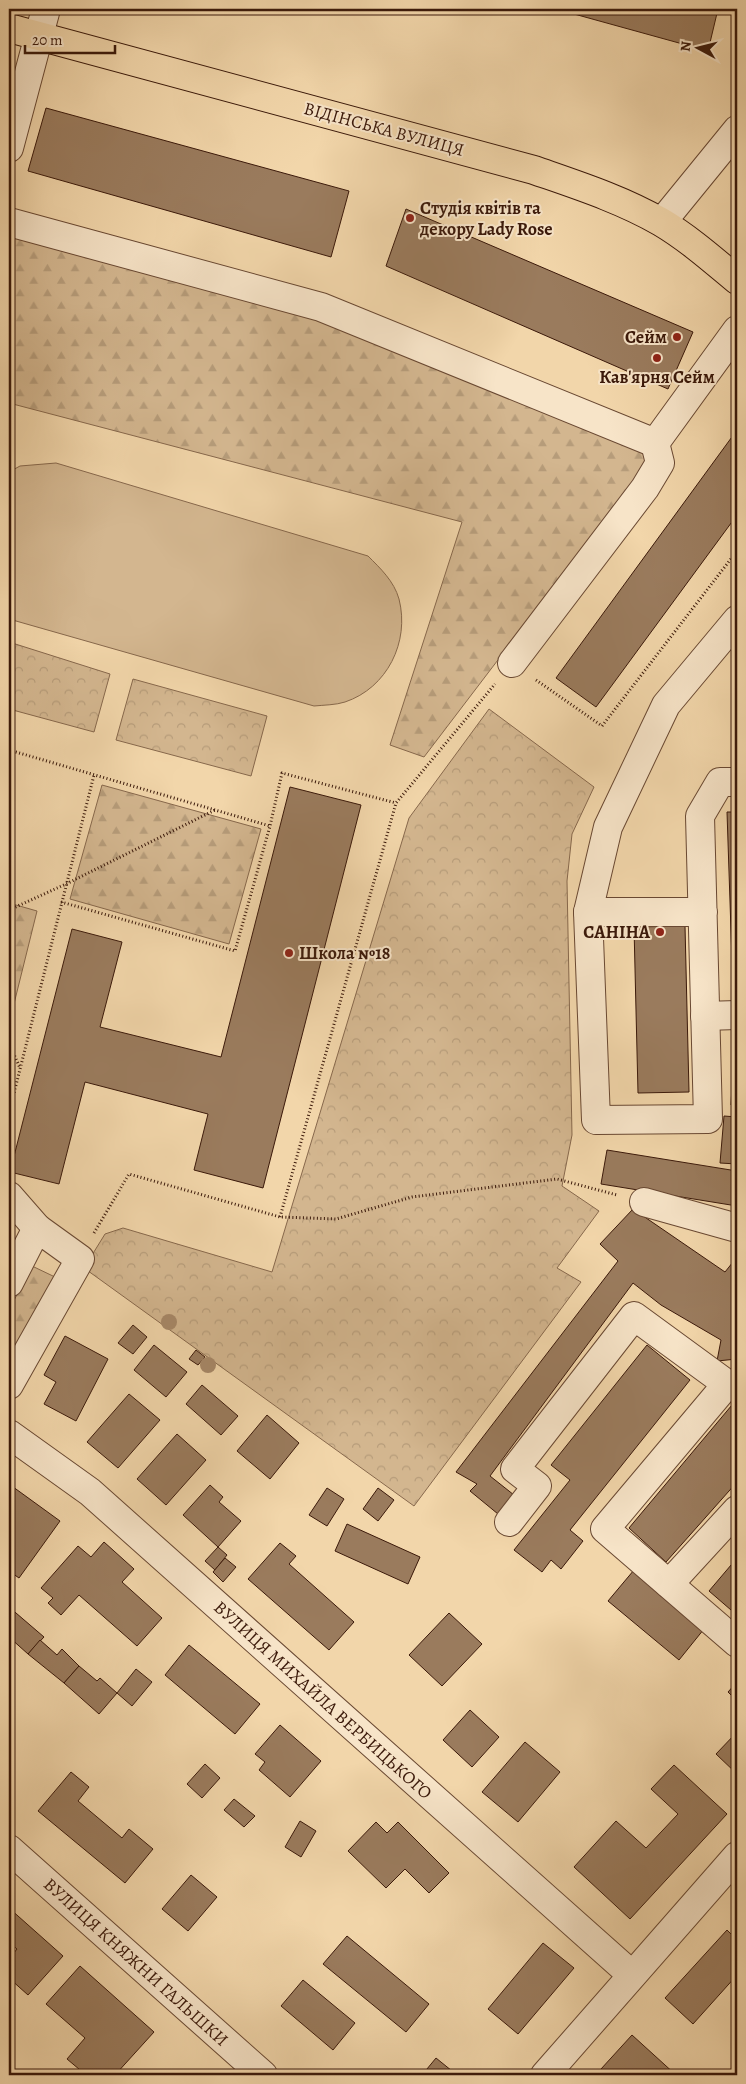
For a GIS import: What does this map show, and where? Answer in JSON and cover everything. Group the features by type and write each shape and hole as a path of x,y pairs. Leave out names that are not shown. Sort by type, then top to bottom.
{"main road":[{"name":"ВІДІНСЬКА ВУЛИЦЯ","path":"9,28 534,170 594,190 662,222 737,280"}],"street":[{"path":"9,148 46,9"},
{"path":"662,222 737,130"},
{"path":"9,222 321,307 655,442"},
{"path":"655,442 737,330"},
{"path":"512,664 645,488 660,462 655,442"},
{"path":"737,620 666,705 608,827 588,912 596,1120 708,1118 700,816 720,782 737,782"},
{"path":"588,912 703,912"},
{"path":"705,1016 737,1015"},
{"path":"9,1196 37,1228 80,1258 9,1385"},
{"path":"644,1202 737,1228"},
{"path":"9,1284 37,1228"},
{"path":"509,1522 537,1486 515,1469 634,1316 732,1378 605,1529 737,1643"},
{"name":"ВУЛИЦЯ МИХАЙЛА ВЕРБИЦЬКОГО","path":"9,1434 90,1492 632,1974"},
{"path":"669,1584 737,1510"},
{"name":"ВУЛИЦЯ КНЯЖНИ ГАЛЬШКИ","path":"9,1849 263,2075"},
{"path":"545,2075 737,1856"}],"path":[{"path":"280,1217 396,803 512,664 602,726 737,551"},
{"path":"9,766 11,751 270,826"},
{"path":"61,902 235,951 270,826 282,773 396,803"},
{"path":"9,1113 94,775"},
{"path":"9,910 216,810"},
{"path":"9,1043 20,1069"},
{"path":"80,1258 129,1174 280,1217 336,1219 412,1197 557,1179 644,1202"}],"green space":[{"path":"9,229 319,314 646,447 649,459 424,757 390,745 462,522 9,403"},
{"path":"56,463 368,556 390,581 399,599 402,615 401,631 398,647 392,661 373,686 360,695 341,703 314,706 9,619 9,472 20,466"},
{"path":"9,642 110,674 94,732 9,709"},
{"path":"133,679 267,716 251,776 116,740"},
{"path":"489,709 594,787 572,834 567,881 572,1135 562,1186 599,1211 557,1268 581,1282 414,1506 84,1268 105,1234 123,1228 272,1272 409,818"},
{"path":"102,785 261,829 229,944 70,899"},
{"path":"9,903 37,911 9,1024"},
{"path":"32,1266 55,1277 9,1366 9,1310"}],"building":[{"path":"556,9 718,9 708,51"},
{"path":"46,108 349,191 331,257 28,171"},
{"path":"406,209 693,332 668,389 386,266"},
{"path":"737,430 737,515 596,707 556,678"},
{"path":"290,787 361,805 263,1188 194,1170 208,1114 85,1082 59,1184 10,1172 72,929 122,942 100,1027 221,1057"},
{"path":"727,812 737,812 737,991 733,991"},
{"path":"685,926 689,1092 638,1093 634,927"},
{"path":"734,1047 737,1047 737,1105 731,1105"},
{"path":"724,1116 737,1117 737,1164 720,1163"},
{"path":"607,1150 737,1171 737,1206 601,1184"},
{"path":"633,1209 725,1272 737,1257 737,1359 717,1361 721,1340 661,1305 633,1283 490,1476 514,1495 498,1514 470,1491 477,1484 456,1472 618,1261 600,1244"},
{"path":"133,1325 147,1337 133,1354 118,1343"},
{"path":"65,1336 108,1359 76,1421 44,1404 56,1382 44,1375"},
{"path":"154,1345 187,1372 166,1397 134,1370"},
{"path":"647,1345 690,1380 570,1530 583,1541 561,1569 551,1560 542,1572 514,1550 570,1480 551,1465"},
{"path":"196,1350 205,1357 198,1365 189,1359"},
{"path":"202,1385 238,1416 221,1435 186,1404"},
{"path":"129,1394 160,1420 118,1468 87,1442"},
{"path":"737,1399 737,1482 666,1562 629,1528"},
{"path":"267,1415 299,1443 270,1479 237,1451"},
{"path":"177,1434 206,1460 166,1505 137,1479"},
{"path":"9,1484 60,1521 19,1578 9,1571"},
{"path":"210,1485 223,1497 219,1502 241,1521 218,1547 183,1515"},
{"path":"327,1488 344,1499 327,1526 309,1515"},
{"path":"378,1488 394,1500 378,1521 363,1509"},
{"path":"347,1524 420,1557 408,1584 335,1551"},
{"path":"104,1542 134,1569 122,1582 162,1618 137,1646 79,1595 61,1615 48,1603 53,1598 41,1588 78,1546 91,1557"},
{"path":"280,1543 296,1556 289,1564 354,1622 329,1650 248,1579"},
{"path":"218,1547 227,1555 215,1570 205,1561"},
{"path":"225,1558 236,1567 223,1582 213,1572"},
{"path":"737,1558 737,1602 731,1610 709,1591"},
{"path":"634,1570 704,1629 679,1660 608,1601"},
{"path":"9,1607 44,1637 28,1654 9,1637"},
{"path":"449,1613 482,1644 442,1686 409,1655"},
{"path":"40,1640 57,1655 62,1649 79,1666 64,1683 28,1654"},
{"path":"189,1645 260,1704 235,1734 165,1675"},
{"path":"79,1666 97,1681 100,1678 117,1693 99,1714 64,1683"},
{"path":"136,1669 152,1682 132,1706 117,1693"},
{"path":"737,1682 737,1701 728,1692"},
{"path":"470,1710 499,1737 472,1767 443,1740"},
{"path":"280,1725 321,1761 290,1797 259,1770 265,1762 255,1754"},
{"path":"737,1732 737,1774 716,1754"},
{"path":"525,1742 560,1772 518,1822 482,1792"},
{"path":"205,1764 220,1778 202,1798 187,1784"},
{"path":"674,1765 727,1814 630,1919 574,1867 616,1821 646,1848 678,1814 651,1789"},
{"path":"71,1772 89,1787 78,1801 122,1838 129,1829 153,1849 125,1883 38,1811"},
{"path":"234,1799 255,1816 244,1827 224,1810"},
{"path":"300,1821 316,1831 301,1857 285,1847"},
{"path":"376,1822 387,1833 398,1822 449,1873 429,1893 405,1869 386,1888 348,1851"},
{"path":"191,1875 217,1897 188,1931 162,1909"},
{"path":"9,1908 63,1956 28,1995 9,1978 9,1959 17,1949 9,1942"},
{"path":"727,1930 737,1940 737,1975 693,2024 665,1998"},
{"path":"347,1936 429,2004 406,2032 323,1964"},
{"path":"543,1943 574,1968 518,2034 488,2009"},
{"path":"80,1966 154,2032 115,2075 86,2075 67,2059 85,2038 46,2004"},
{"path":"303,1980 355,2023 333,2050 281,2006"},
{"path":"632,2035 676,2075 608,2075 601,2069"},
{"path":"436,2058 457,2075 422,2075"}],"place":[{"name":"Студія квітів та декору Lady Rose","path":"410,218"},
{"name":"Сейм","path":"677,337"},
{"name":"Кав'ярня Сейм","path":"657,358"},
{"name":"САНІНА","path":"660,932"},
{"name":"Школа №18","path":"289,953"}]}
